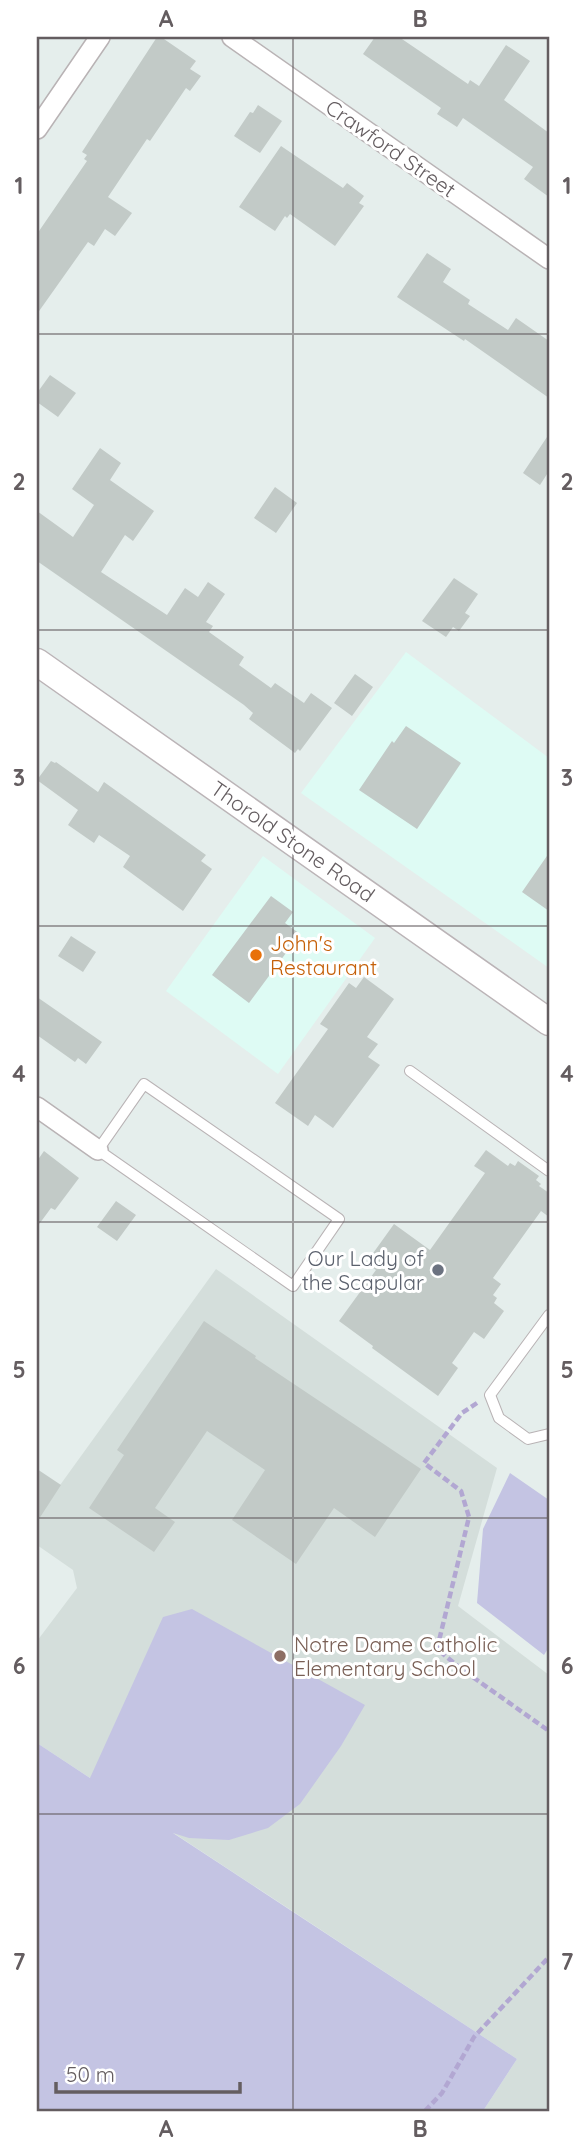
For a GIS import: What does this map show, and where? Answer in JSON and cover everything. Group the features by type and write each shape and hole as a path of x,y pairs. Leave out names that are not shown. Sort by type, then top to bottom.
{"main road":[{"name":"Thorold Stone Road","path":"37,662 549,1022"}],"street":[{"path":"37,129 100,37"},
{"name":"Crawford Street","path":"232,37 549,259"},
{"path":"37,1107 99,1150"}],"lane":[{"path":"410,1071 549,1171"},
{"path":"144,1084 339,1219 293,1286 99,1150 144,1084"},
{"path":"549,1315 490,1395 499,1418 528,1439 549,1434"}],"path":[{"path":"490,1395 462,1413 424,1463 461,1491 468,1517 437,1649 549,1731"},
{"path":"425,2111 442,2093 474,2037 549,1957"}],"shaded area":[{"path":"406,652 549,758 549,968 301,793"},
{"path":"263,856 375,938 278,1074 166,991"},
{"name":"Notre Dame Catholic Elementary School","path":"216,1269 497,1468 458,1606 549,1675 549,2111 483,2111 517,2059 37,1743 37,1641 77,1588 73,1570 37,1545 37,1517"},
{"path":"510,1473 549,1500 549,1647 544,1655 477,1603 483,1529"},
{"path":"192,1609 365,1705 341,1746 300,1804 268,1828 229,1840 189,1838 173,1833 517,2059 483,2111 37,2111 37,1743 90,1778 163,1617"}],"building":[{"path":"157,37 196,61 190,69 201,76 190,91 186,88 108,197 132,213 115,236 105,229 94,246 88,242 37,314 37,234 87,161 84,159 87,155 82,152"},
{"path":"375,37 399,37 468,84 470,80 479,86 506,45 530,61 504,100 549,133 549,197 524,179 533,167 463,118 457,127 437,114 441,108 363,54"},
{"path":"258,105 282,121 260,153 234,136"},
{"path":"281,146 343,188 347,183 364,196 359,203 364,206 335,246 290,214 287,218 285,216 275,231 239,207"},
{"path":"427,253 451,269 443,282 470,300 468,304 508,330 516,318 549,341 549,398 465,339 464,341 397,297"},
{"path":"50,375 76,393 58,417 37,402 37,393"},
{"path":"549,434 549,471 540,485 523,473"},
{"path":"100,448 121,463 110,480 154,511 133,541 125,535 101,572 167,615 185,588 198,597 208,582 225,594 206,622 213,626 209,632 244,657 239,665 271,688 275,683 304,703 311,693 332,708 300,751 298,749 295,753 249,719 253,713 244,705 37,561 37,511 73,537 94,505 72,489"},
{"path":"275,487 297,503 276,533 254,518"},
{"path":"454,578 478,594 465,613 470,616 459,631 453,627 446,637 422,621"},
{"path":"355,674 373,687 352,716 334,703"},
{"path":"406,726 461,763 417,829 359,790 392,741 394,743"},
{"path":"51,761 98,792 104,782 206,855 201,861 212,869 183,911 123,867 130,856 99,835 94,843 68,825 78,810 37,780"},
{"path":"549,853 549,911 522,892"},
{"name":"John's Restaurant","path":"271,896 293,912 285,923 300,934 249,1003 212,975"},
{"path":"71,936 96,952 83,972 58,956"},
{"path":"364,977 394,999 367,1037 378,1044 368,1057 380,1065 333,1128 315,1115 308,1126 275,1103 328,1029 320,1024 349,983 356,988"},
{"path":"37,997 102,1042 86,1064 78,1058 75,1062 37,1035"},
{"name":"Our Lady of the Scapular","path":"486,1150 508,1166 510,1163 515,1166 518,1161 539,1176 536,1180 541,1184 539,1186 549,1193 549,1217 541,1211 493,1278 501,1284 493,1295 497,1298 494,1303 504,1311 484,1339 474,1332 452,1363 458,1368 438,1396 339,1321 376,1270 366,1263 394,1224 430,1250 485,1173 474,1166"},
{"path":"44,1151 79,1178 55,1210 51,1208 37,1227 37,1161"},
{"path":"116,1201 136,1215 117,1241 97,1227"},
{"path":"204,1321 421,1469 375,1537 334,1508 296,1564 232,1520 265,1470 207,1431 155,1508 175,1522 154,1552 89,1508 124,1455 117,1450"},
{"path":"37,1469 61,1485 37,1522"}],"place":[{"name":"John's Restaurant","path":"256,955"},
{"name":"Our Lady of the Scapular","path":"438,1270"},
{"name":"Notre Dame Catholic Elementary School","path":"280,1656"}]}
